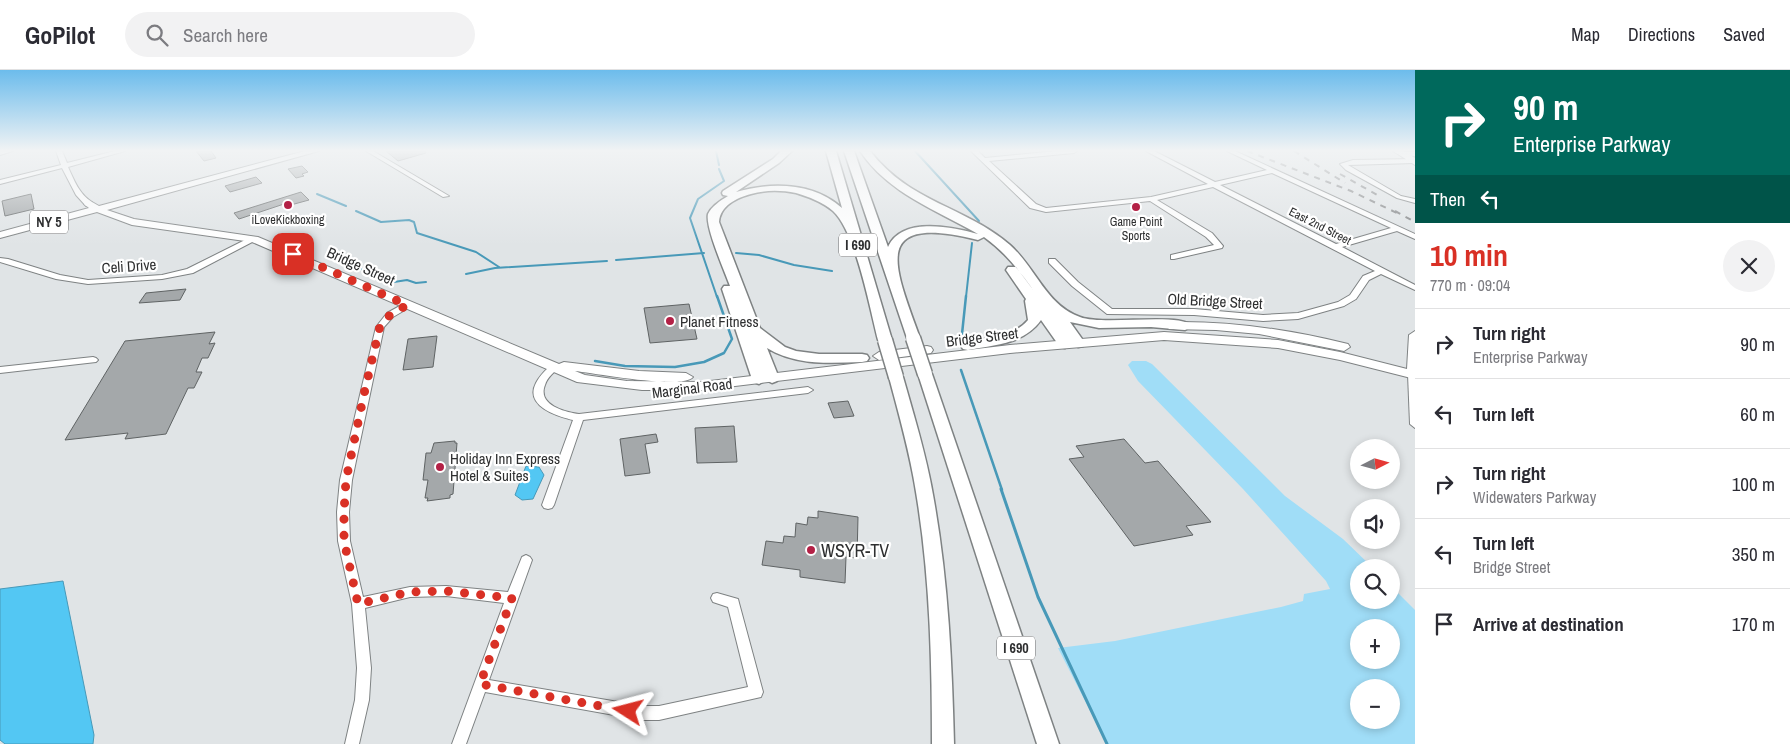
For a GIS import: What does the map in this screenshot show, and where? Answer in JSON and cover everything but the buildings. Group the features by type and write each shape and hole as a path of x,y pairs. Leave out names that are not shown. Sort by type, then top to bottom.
{"highway":[{"path":"744,182 714,202 705,212 704,218 706,228 764,374"},
{"name":"I 690","path":"840,182 917,456 932,550 941,640 943,744"},
{"name":"I 690","path":"860,182 1048,744"},
{"path":"895,182 1002,244 1009,250 1044,297 1068,339"},
{"path":"764,374 752,324 714,222 714,213 726,200 746,192 766,189 809,194 822,199 838,210 858,244"},
{"path":"893,278 892,249 895,243 904,236 926,230 956,231 979,238 1000,252 1029,295 1068,339"},
{"path":"968,346 1014,336 1029,328 1036,315 1029,295"},
{"path":"1044,297 1059,312 1088,324 1158,323 1185,326"},
{"path":"752,324 767,343 784,352 806,358 862,358"}],"main road":[{"name":"NY 5","path":"0,235 179,182"},
{"name":"NY 5","path":"0,228 190,182"},
{"name":"Bridge Street","path":"93,207 125,220 151,226 254,239 582,378 640,386 702,386 862,358 968,346 1068,339 1164,336 1248,340 1414,370"},
{"name":"Bridge Street","path":"764,374 1185,326 1262,332 1308,339 1414,370"},
{"path":"1414,370 1415,337"}],"street":[{"path":"73,182 83,202 93,207"},
{"path":"422,182 445,196"},
{"path":"1007,182 1038,209 1088,207 1150,199 1225,182"},
{"name":"East 2nd Street","path":"1209,182 1415,288"},
{"path":"1297,182 1415,237"},
{"path":"1376,182 1411,201"},
{"path":"1150,199 1218,242 1219,246 1214,248 1174,257"},
{"path":"1334,247 1397,229"},
{"name":"Celi Drive","path":"0,260 59,277 88,282 162,277 190,272 254,239"},
{"name":"Old Bridge Street","path":"1052,261 1075,284 1110,312 1194,312 1263,318 1298,316 1341,304 1353,297 1366,278 1381,271"},
{"path":"352,744 362,700 364,668 358,604 344,541 346,480 380,326 390,315 407,305"},
{"path":"0,370 93,360"},
{"path":"548,504 579,417 560,414 543,403 539,388 541,382 555,366"},
{"path":"1414,370 1415,424"},
{"name":"Marginal Road","path":"579,417 808,390"},
{"path":"459,744 526,560"},
{"path":"358,604 410,592 446,591 512,598"},
{"path":"480,684 642,713 658,713 756,692 734,603 718,598"}],"shaded area":[{"path":"1132,361 1146,361 1152,364 1285,496 1343,539 1350,546 1350,549 1353,549 1364,559 1350,559 1350,609 1400,609 1400,595 1415,610 1415,744 1107,744 1058,648 1115,641 1281,607 1303,601 1304,594 1330,589 1326,581 1243,489 1138,381 1128,365"},
{"path":"526,466 539,467 544,475 533,499 522,500 515,495"},
{"path":"63,581 94,735 93,744 5,744 0,740 0,589"}],"waterway":[{"path":"702,253 690,218 698,199 722,182"},
{"path":"944,182 979,221"},
{"path":"317,194 346,206"},
{"path":"356,211 381,222 409,220 414,222 417,233 476,252 499,267"},
{"path":"966,297 972,243"},
{"path":"616,260 702,253"},
{"path":"702,253 717,297"},
{"path":"736,253 759,255 794,265 832,271"},
{"path":"331,257 394,282 407,280 416,283 426,282"},
{"path":"466,274 495,268 607,261"},
{"path":"595,361 625,366 675,367 704,362 724,353 732,339 717,296"},
{"path":"962,334 966,296"},
{"path":"961,370 1002,490"},
{"path":"1001,489 1038,597 1107,744"}],"railway":[{"path":"1329,182 1399,214"},
{"path":"1355,182 1379,196"},
{"path":"1395,211 1415,222"}],"place":[{"name":"iLoveKickboxing","path":"288,205"},
{"name":"Game Point Sports","path":"1136,207"},
{"name":"Planet Fitness","path":"670,321"},
{"name":"Holiday Inn Express Hotel & Suites","path":"440,467"},
{"name":"WSYR-TV","path":"811,550"}],"route":[{"path":"293,254 407,305 390,315 380,326 346,480 344,541 358,604 410,592 446,591 512,598 480,684 628,711"}]}
